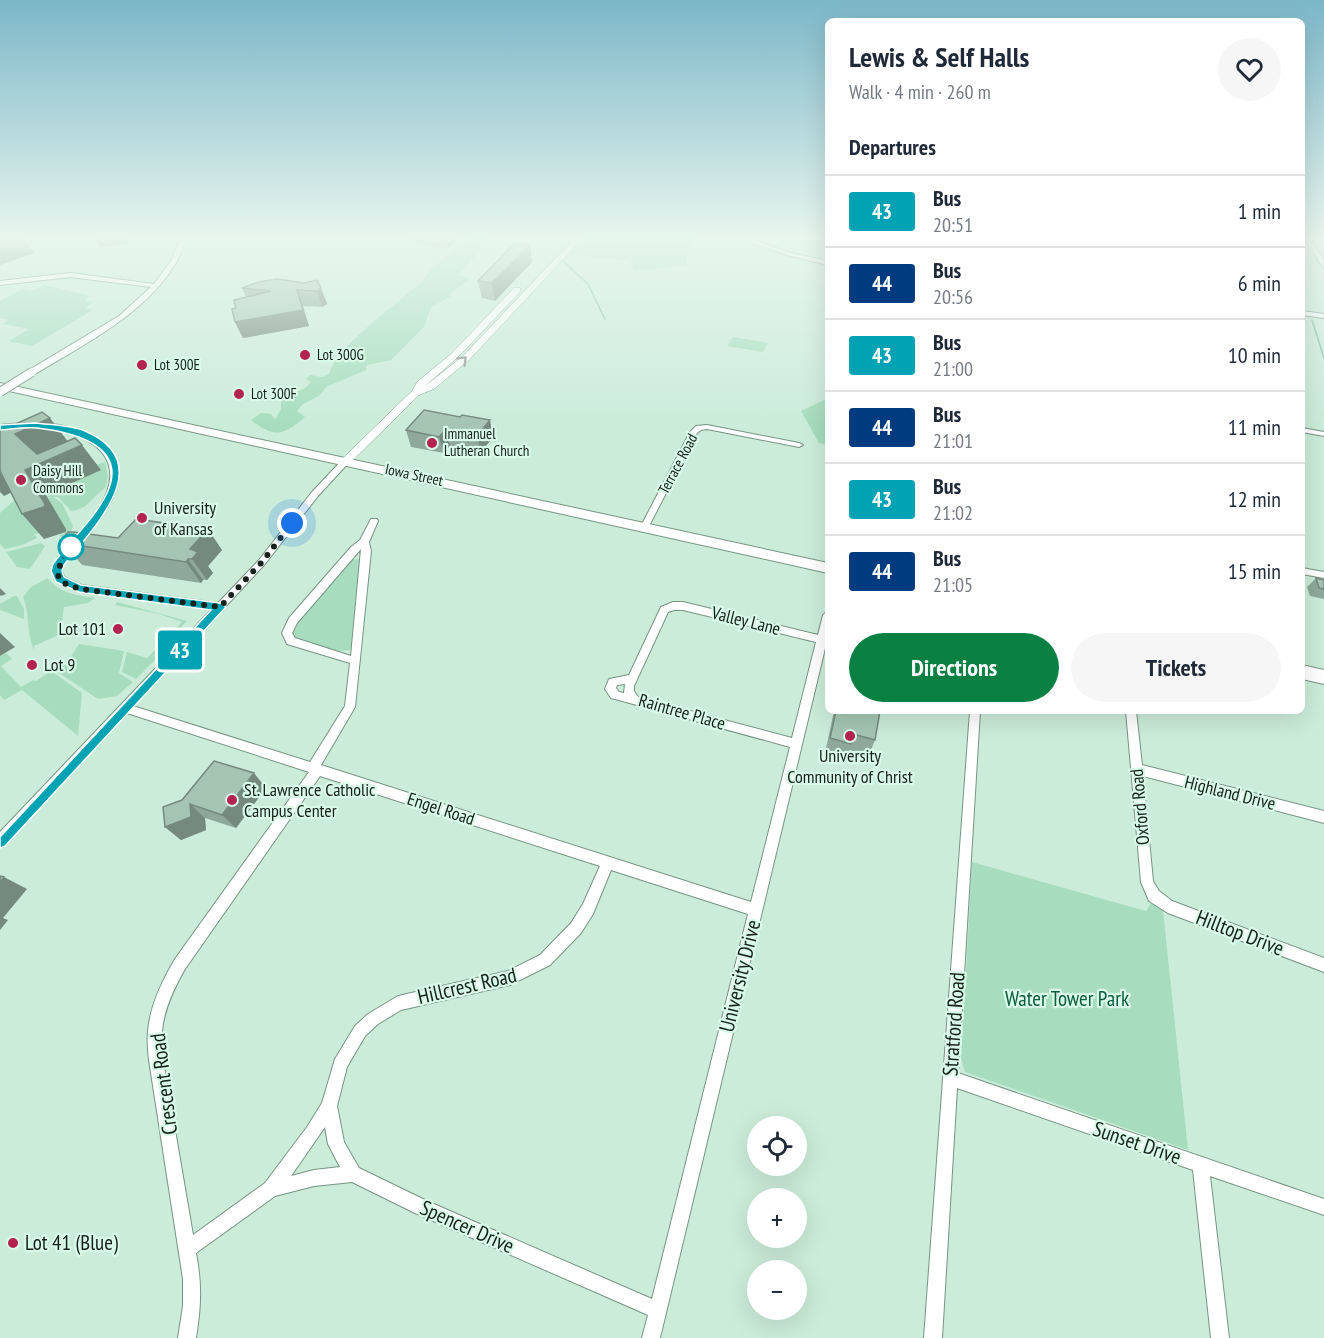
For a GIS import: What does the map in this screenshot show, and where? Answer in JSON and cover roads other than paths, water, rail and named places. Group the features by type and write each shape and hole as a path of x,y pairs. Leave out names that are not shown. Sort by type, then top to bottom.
{"highway":[{"name":"Iowa Street","path":"0,386 347,460 825,567"},
{"path":"1305,673 1324,677"}],"main road":[{"path":"347,460 416,393 420,384 454,356 508,299"},
{"path":"416,393 431,387 459,365 520,299"}],"street":[{"path":"0,392 117,320 140,299"},
{"path":"1305,313 1324,316"},
{"path":"0,427 35,425 82,433 106,449 114,462 116,477 112,492 97,517 59,564 57,571 60,579 79,588 220,607"},
{"name":"Terrace Road","path":"644,528 694,432 699,428 706,427 799,445"},
{"path":"1305,429 1324,434"},
{"path":"0,841 262,562 315,494 347,460"},
{"path":"356,661 298,644 287,637 286,633 292,621 364,542 374,521"},
{"name":"Crescent Road","path":"187,1338 192,1288 188,1249 156,1060 155,1031 161,1004 180,964 315,768 350,707 365,557 364,542"},
{"path":"346,560 352,557 365,557"},
{"path":"1305,572 1324,575"},
{"name":"Valley Lane","path":"669,607 683,606 822,640"},
{"name":"Raintree Place","path":"669,607 664,610 633,678 629,692 634,700 796,744"},
{"name":"University Drive","path":"651,1338 825,628"},
{"path":"633,678 613,682 610,690 615,695 634,700"},
{"name":"Engel Road","path":"125,708 756,910"},
{"name":"Stratford Road","path":"933,1338 975,714"},
{"name":"Oxford Road","path":"1131,714 1147,882 1149,890 1158,900"},
{"name":"Highland Drive","path":"1137,770 1324,817"},
{"name":"Hillcrest Road","path":"188,1249 271,1189 313,1133 329,1106 340,1064 360,1031 373,1019 398,1003 510,978 545,960 576,928 588,909 608,863"},
{"name":"Hilltop Drive","path":"1158,900 1168,906 1324,965"},
{"name":"Sunset Drive","path":"950,1078 1324,1208"},
{"name":"Hillcrest Road","path":"329,1106 336,1144 353,1174"},
{"path":"1201,1165 1220,1338"},
{"path":"271,1189 314,1178 353,1174"},
{"name":"Spencer Drive","path":"353,1174 421,1208 658,1311"}],"waterway":[{"path":"595,299 605,319"},
{"path":"1312,320 1324,358"}],"place":[{"name":"Lot 300G","path":"305,355"},
{"name":"Lot 300E","path":"142,365"},
{"name":"Lot 300F","path":"239,394"},
{"name":"Immanuel Lutheran Church","path":"432,443"},
{"name":"Daisy Hill Commons","path":"21,480"},
{"name":"University of Kansas","path":"142,518"},
{"name":"Lot 101","path":"118,629"},
{"name":"Lot 9","path":"32,665"},
{"name":"University Community of Christ","path":"850,736"},
{"name":"St. Lawrence Catholic Campus Center","path":"232,800"},
{"name":"Lot 41 (Blue)","path":"13,1243"}],"park label":[{"name":"Water Tower Park","path":"1067,999"}]}
